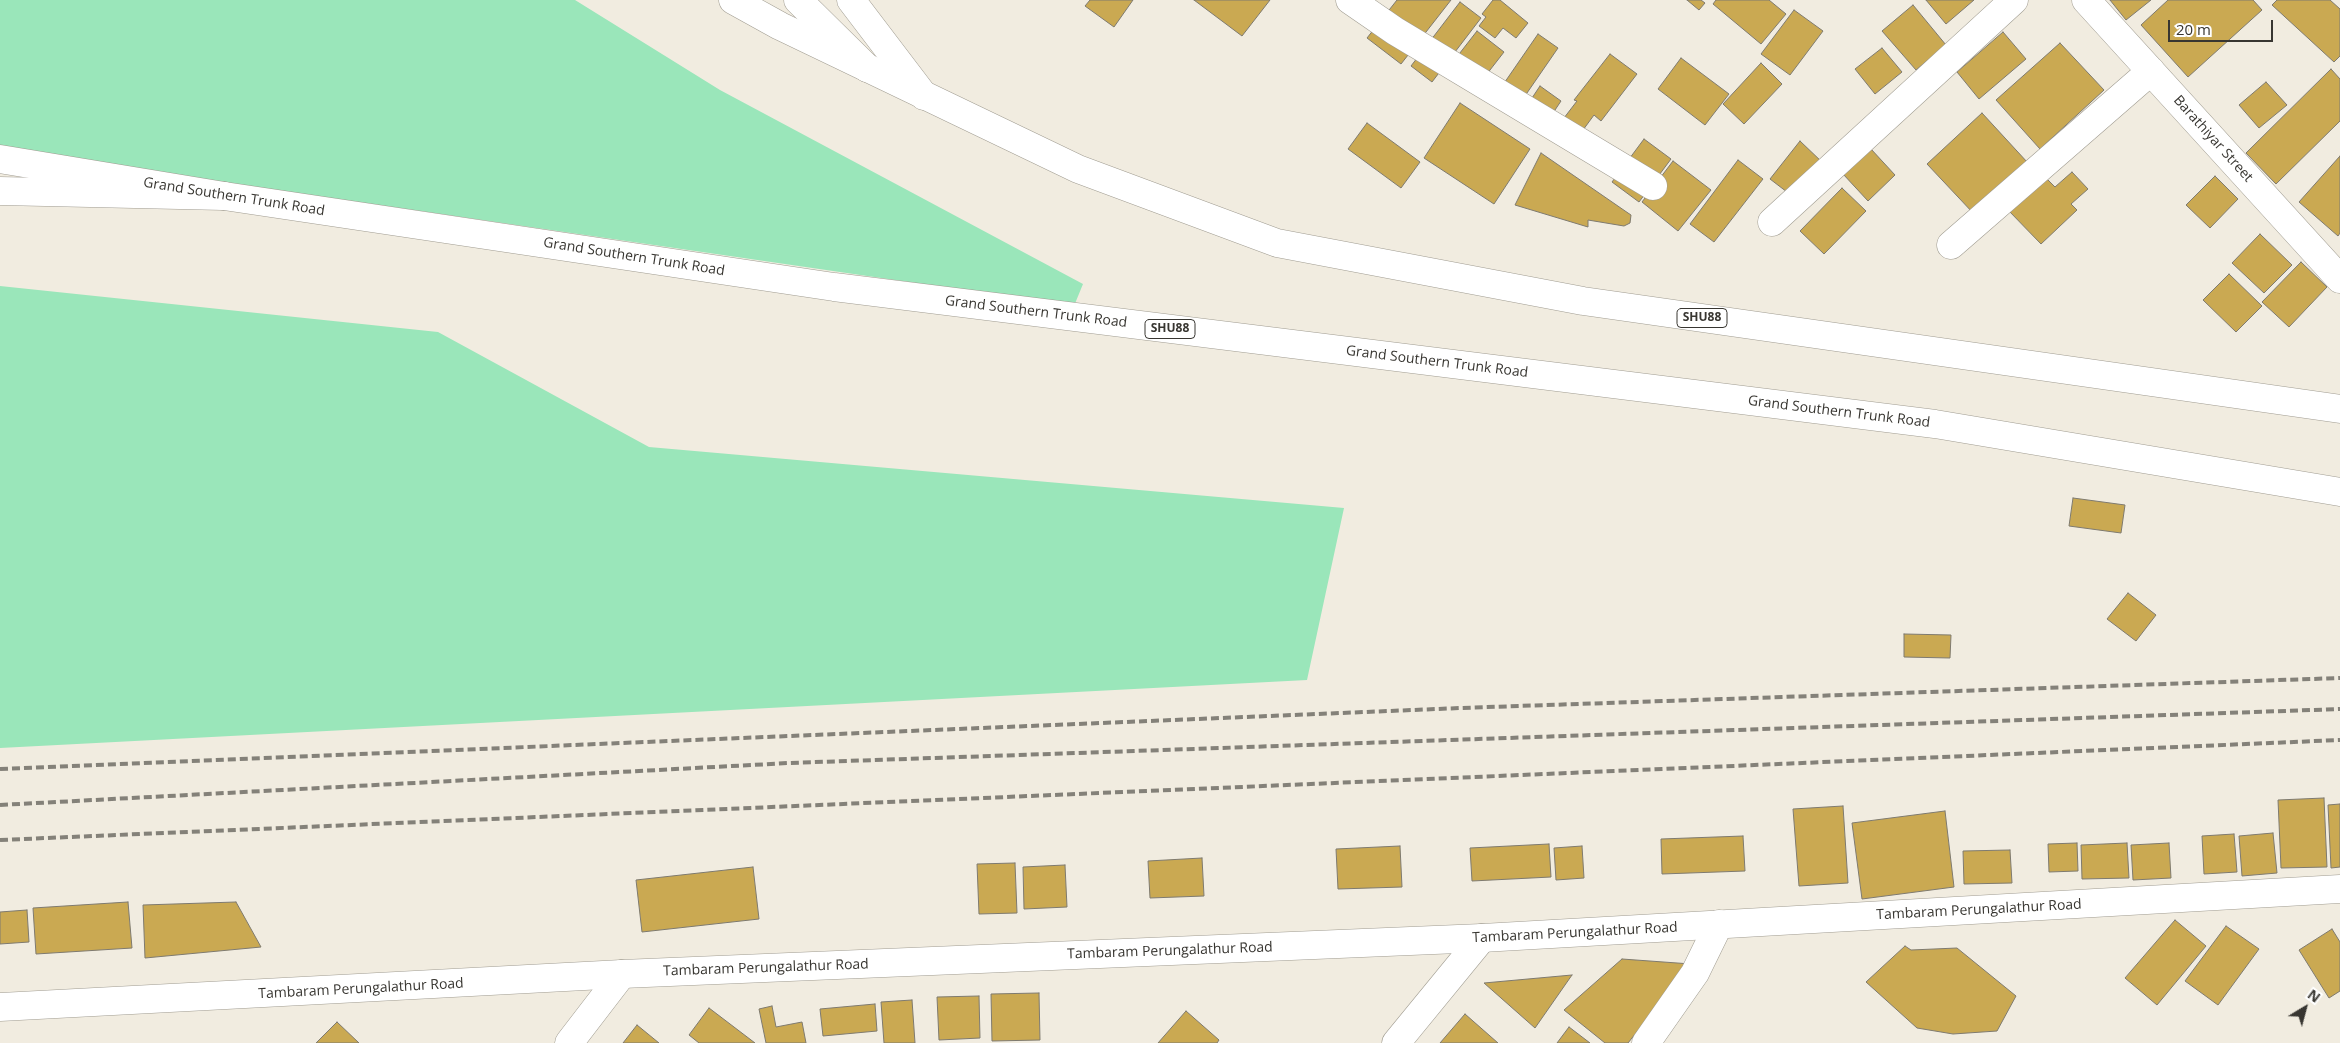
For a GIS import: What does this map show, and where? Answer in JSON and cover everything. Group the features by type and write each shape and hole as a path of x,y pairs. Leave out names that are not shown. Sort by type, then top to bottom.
{"main road":[{"name":"SHU88","path":"733,0 924,96 1078,169 1277,243 1584,301 2340,409"},
{"path":"798,0 867,68"},
{"path":"851,0 924,96"},
{"path":"1350,0 1395,32 1653,186"},
{"path":"1772,222 2014,0"},
{"name":"Barathiyar Street","path":"2086,0 2340,279"},
{"path":"1951,245 2151,71"},
{"name":"Grand Southern Trunk Road","path":"0,159 224,196 834,287 1935,424 2340,492"},
{"path":"0,191 224,196"},
{"name":"Tambaram Perungalathur Road","path":"1,1007 622,974 1482,938 2340,890"},
{"path":"1646,1043 1695,973 1719,924"},
{"path":"1396,1043 1482,938"},
{"path":"569,1043 622,974"}],"green space":[{"path":"0,0 575,0 720,90 1083,284 1074,306 0,150"},
{"path":"0,286 438,332 649,447 1344,508 1307,680 0,748"}],"building":[{"path":"1090,0 1133,0 1114,27 1085,6"},
{"path":"1194,0 1270,0 1242,36"},
{"path":"1397,0 1451,0 1401,64 1367,38"},
{"path":"1493,0 1500,0 1528,23 1516,38 1503,28 1495,38 1479,26 1486,17 1482,14"},
{"path":"1687,0 1701,0 1705,3 1699,10"},
{"path":"1716,0 1769,0 1786,14 1761,44 1713,4"},
{"path":"1926,0 1974,0 1946,24"},
{"path":"2110,0 2151,0 2126,20"},
{"path":"2168,0 2253,0 2262,10 2188,77 2141,25"},
{"path":"2277,0 2330,0 2340,9 2340,56 2334,62 2272,5"},
{"path":"1460,2 1481,18 1432,82 1411,66"},
{"path":"1913,5 1946,45 1916,70 1882,31"},
{"path":"1794,10 1823,31 1790,75 1761,54"},
{"path":"1477,31 1504,52 1483,79 1456,58"},
{"path":"2003,32 2026,59 1979,99 1957,72"},
{"path":"1538,34 1558,48 1518,106 1498,92"},
{"path":"2060,43 2104,90 2040,149 1996,100"},
{"path":"1882,48 1902,72 1875,94 1855,69"},
{"path":"1610,54 1637,74 1601,121 1594,115 1572,145 1554,131 1577,101 1574,100"},
{"path":"1681,58 1729,94 1705,125 1658,89"},
{"path":"1761,63 1782,84 1744,124 1723,104"},
{"path":"2331,69 2340,79 2340,121 2276,184 2246,153"},
{"path":"2266,82 2287,105 2259,128 2239,105"},
{"path":"1540,86 1561,101 1543,128 1522,113"},
{"path":"1460,103 1530,149 1494,204 1424,158"},
{"path":"1982,113 2028,163 1974,214 1927,164"},
{"path":"1367,123 1420,162 1401,188 1348,149"},
{"path":"1644,139 1671,159 1639,202 1612,182"},
{"path":"1800,141 1823,163 1787,192 1770,179"},
{"path":"1871,149 1895,175 1868,201 1843,174"},
{"path":"1541,153 1631,215 1630,223 1624,226 1588,220 1588,227 1515,205"},
{"path":"2340,156 2340,233 2338,236 2299,202"},
{"path":"1738,160 1763,179 1714,242 1690,224"},
{"path":"1673,161 1711,190 1678,231 1642,202"},
{"path":"2072,172 2088,189 2071,204 2077,210 2041,244 2009,211 2045,177 2055,187"},
{"path":"2215,176 2238,199 2210,228 2186,205"},
{"path":"1842,188 1866,211 1824,254 1800,231"},
{"path":"2260,234 2292,265 2264,293 2232,263"},
{"path":"2301,262 2327,287 2289,327 2262,302"},
{"path":"2229,274 2262,306 2236,332 2203,300"},
{"path":"2073,498 2125,505 2121,533 2069,526"},
{"path":"2128,593 2156,615 2136,641 2107,619"},
{"path":"1904,634 1951,635 1950,658 1904,657"},
{"path":"2324,798 2327,867 2281,868 2278,800"},
{"path":"2340,804 2340,867 2331,868 2328,805"},
{"path":"1843,806 1848,883 1799,886 1793,809"},
{"path":"1945,811 1954,887 1862,899 1852,823"},
{"path":"2273,833 2277,873 2242,876 2239,836"},
{"path":"2234,834 2237,872 2204,874 2202,836"},
{"path":"1743,836 1745,871 1662,874 1661,839"},
{"path":"2077,843 2078,871 2049,872 2048,844"},
{"path":"2127,843 2129,878 2082,879 2081,845"},
{"path":"2169,843 2171,878 2133,880 2131,845"},
{"path":"1549,844 1551,877 1472,881 1470,848"},
{"path":"1400,846 1402,887 1338,889 1336,849"},
{"path":"1582,846 1584,878 1556,880 1554,848"},
{"path":"2010,850 2012,883 1964,884 1963,851"},
{"path":"1202,858 1204,896 1150,898 1148,861"},
{"path":"1015,863 1017,913 979,914 977,864"},
{"path":"1065,865 1067,907 1024,909 1023,867"},
{"path":"753,867 759,919 642,932 636,880"},
{"path":"128,902 132,948 36,954 33,908"},
{"path":"236,902 261,947 145,958 143,905"},
{"path":"27,910 29,942 0,944 0,912"},
{"path":"2175,920 2206,946 2157,1005 2125,978"},
{"path":"2226,926 2259,949 2218,1005 2185,981"},
{"path":"2332,929 2340,942 2340,991 2329,998 2299,950"},
{"path":"1905,946 1911,950 1957,948 2016,996 1997,1031 1953,1034 1917,1028 1866,982"},
{"path":"1622,959 1691,964 1628,1043 1605,1043 1564,1010"},
{"path":"1572,975 1535,1028 1484,983"},
{"path":"1039,993 1040,1040 992,1041 991,994"},
{"path":"979,996 980,1038 939,1040 937,997"},
{"path":"912,1000 915,1043 884,1043 881,1002"},
{"path":"875,1004 877,1031 823,1036 820,1009"},
{"path":"772,1006 776,1027 802,1022 806,1043 766,1043 759,1009"},
{"path":"709,1008 755,1043 699,1043 689,1035"},
{"path":"1186,1011 1219,1040 1217,1043 1158,1043"},
{"path":"1465,1014 1498,1043 1440,1043"},
{"path":"337,1022 359,1043 316,1043"},
{"path":"637,1025 659,1043 623,1043"},
{"path":"1569,1027 1590,1043 1557,1043"}],"railway":[{"path":"0,769 1460,708 2340,678"},
{"path":"0,805 789,763 2340,709"},
{"path":"0,840 2340,740"}]}
